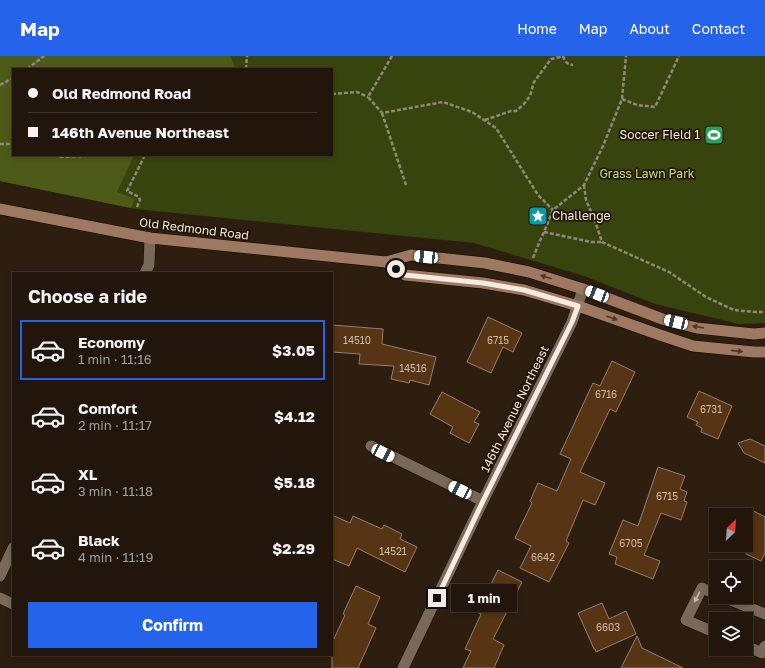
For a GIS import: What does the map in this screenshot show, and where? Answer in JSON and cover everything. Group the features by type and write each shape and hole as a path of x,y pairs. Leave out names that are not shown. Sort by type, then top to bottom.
{"main road":[{"name":"Old Redmond Road","path":"0,209 150,238 386,262 410,255 485,263 529,272 583,289 665,320 698,328 754,334 765,333"},
{"name":"Old Redmond Road","path":"386,262 405,275 483,283 524,290 578,306 693,346 765,352"}],"street":[{"path":"145,272 148,265 150,238"},
{"name":"146th Avenue Northeast","path":"403,668 483,501 572,322 583,289"},
{"path":"371,446 483,501"},
{"path":"0,576 12,550"},
{"path":"709,591 702,588 686,620 709,630"},
{"path":"0,598 12,604"},
{"path":"740,604 765,614"},
{"path":"753,649 762,653 765,646"}],"path":[{"path":"28,68 44,56"},
{"path":"246,68 247,56"},
{"path":"368,97 392,56"},
{"path":"485,120 511,111 516,111 524,104 530,96 534,82 551,59 561,56 568,64 573,65"},
{"path":"532,263 553,210 584,185 603,146 622,99 626,56"},
{"path":"622,99 637,105 654,106 678,56"},
{"path":"0,86 12,79"},
{"path":"333,94 357,92 368,97 382,113 406,185"},
{"path":"382,113 443,102 472,112 496,128 538,195 553,210"},
{"path":"0,144 12,144"},
{"path":"58,156 85,156"},
{"path":"137,207 140,200 139,197 128,191 145,156"},
{"path":"584,185 586,200 602,242"},
{"path":"544,232 591,242 602,242 669,272 706,297 734,310 765,312"}],"green space":[{"name":"Grass Lawn Park","path":"0,56 765,56 765,323 739,324 655,304 584,276 474,243 135,209 0,181"},
{"path":"0,56 230,56 236,68 12,68 12,156 134,156 117,192 135,199 131,208 0,181"}],"building":[{"path":"488,317 522,333 513,352 503,347 491,373 467,362"},
{"path":"333,325 383,329 382,344 436,357 429,385 410,380 409,383 391,379 394,366 359,364 360,354 333,352"},
{"path":"612,361 635,372 616,412 610,409 580,472 605,483 595,505 583,500 566,541 569,543 549,582 520,568 531,546 515,538 532,503 530,501 538,483 557,491 571,459 560,454 593,383 600,386"},
{"path":"699,391 732,406 718,439 701,432 702,428 696,425 698,422 687,417"},
{"path":"442,392 480,412 474,422 479,424 469,443 450,433 453,427 430,414"},
{"path":"750,439 765,446 765,463 744,453 738,443"},
{"path":"658,467 685,476 680,489 687,492 684,501 687,502 681,520 661,513 644,555 660,561 653,579 615,564 617,557 609,554 623,520 638,526"},
{"path":"753,511 765,517 765,553 761,561 746,554 746,552 753,552"},
{"path":"333,515 350,523 353,516 382,529 384,525 402,534 400,539 417,547 405,572 357,548 349,566 333,559"},
{"path":"498,570 522,582 493,639 504,645 494,668 463,668 471,651 465,649 481,614 477,612"},
{"path":"356,586 380,597 368,624 376,628 358,668 332,668 333,641 345,615 343,614"},
{"path":"602,603 609,619 626,611 636,634 596,652 578,613"},
{"path":"637,636 642,648 683,668 621,668"}],"place":[{"name":"Soccer FIeld 1","path":"714,135"},
{"name":"Challenge","path":"538,216"}],"route":[{"path":"396,269 405,275 483,283 524,290 578,306 572,322 483,501 437,598"}]}
